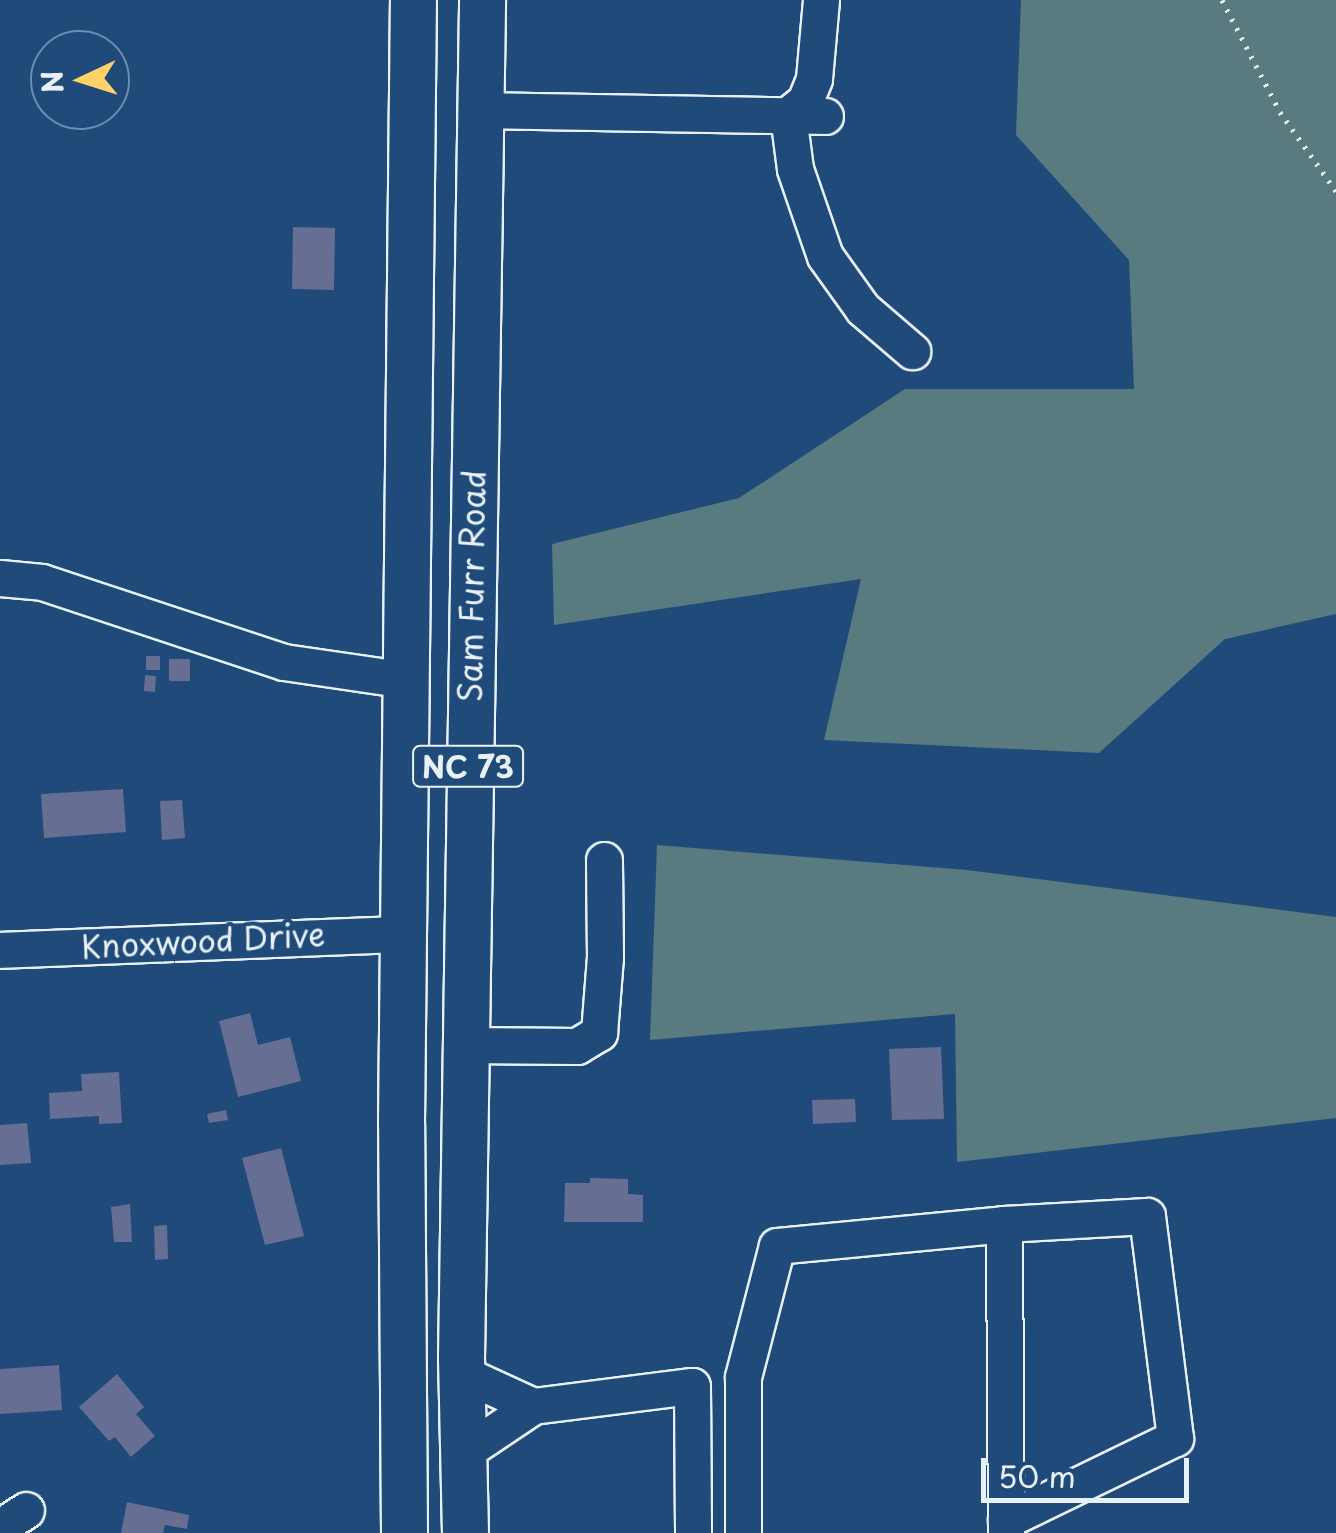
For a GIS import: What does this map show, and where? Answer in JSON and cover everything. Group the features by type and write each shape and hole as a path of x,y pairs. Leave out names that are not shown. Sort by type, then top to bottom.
{"main road":[{"name":"Sam Furr Road","path":"404,1533 400,1123 406,934 412,0"},
{"name":"Sam Furr Road","path":"465,1533 461,1365 482,0"},
{"path":"406,934 423,941 434,975 434,1129 461,1365"}],"street":[{"path":"788,116 805,101 814,79 820,0"},
{"path":"479,110 826,116"},
{"path":"788,116 796,169 825,256 863,309 912,351"},
{"path":"0,578 42,582 284,662 408,680"},
{"path":"465,1045 577,1046 599,1033 606,956 604,860"},
{"name":"Knoxwood Drive","path":"0,950 406,934"},
{"path":"742,1533 743,1377 777,1246 1004,1224 1146,1216 1175,1438 1006,1526 1004,1224"},
{"path":"461,1365 532,1406"},
{"path":"463,1452 532,1406 743,1377"},
{"path":"692,1386 693,1533"}],"path":[{"path":"1222,0 1280,112 1336,191"}],"green space":[{"path":"1021,0 1336,0 1336,614 1225,639 1099,753 824,740 861,579 554,625 552,544 739,498 905,389 1134,389 1129,260 1016,135"},
{"path":"657,845 967,870 1336,917 1336,1118 957,1162 955,1014 650,1040"}],"building":[{"path":"293,227 335,228 334,290 292,289"},
{"path":"146,656 160,656 160,670 146,670"},
{"path":"169,659 190,659 190,681 169,681"},
{"path":"145,675 156,676 155,692 144,691"},
{"path":"123,789 126,832 44,838 41,794"},
{"path":"182,800 185,838 162,840 160,801"},
{"path":"250,1013 258,1045 290,1037 301,1081 238,1097 219,1021"},
{"path":"941,1047 944,1119 892,1120 889,1049"},
{"path":"119,1072 122,1123 99,1124 99,1116 50,1119 49,1093 82,1091 81,1074"},
{"path":"855,1099 856,1122 813,1124 812,1100"},
{"path":"226,1110 228,1120 209,1123 207,1114"},
{"path":"27,1123 31,1163 0,1165 0,1125"},
{"path":"281,1148 304,1236 265,1245 242,1158"},
{"path":"590,1178 628,1179 628,1194 643,1195 643,1222 564,1222 565,1183 590,1183"},
{"path":"130,1204 132,1242 114,1242 111,1207"},
{"path":"167,1225 168,1259 155,1260 154,1226"},
{"path":"59,1365 62,1410 0,1414 0,1369"},
{"path":"117,1374 144,1407 136,1414 155,1436 131,1457 115,1437 109,1441 79,1407"},
{"path":"127,1502 189,1515 187,1529 165,1525 163,1533 121,1533"}]}
